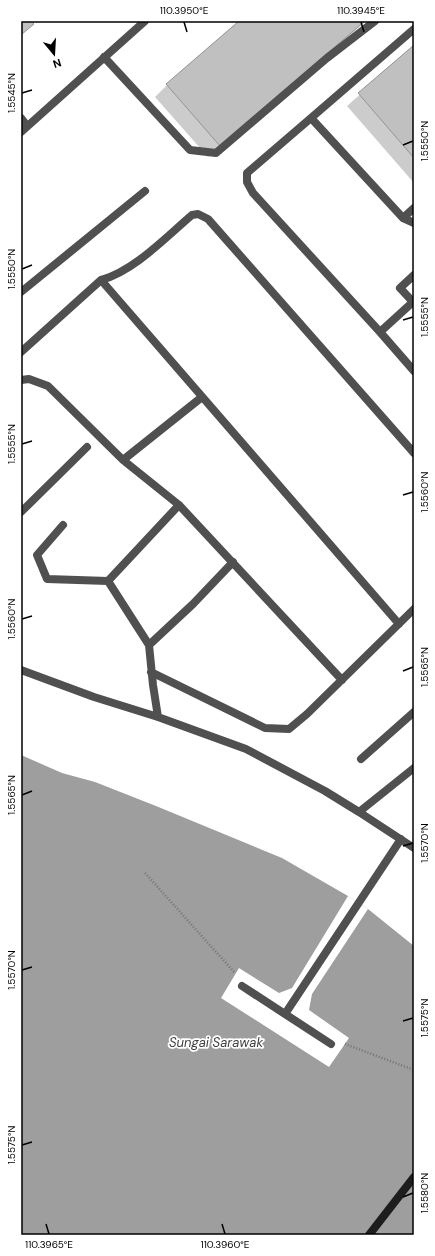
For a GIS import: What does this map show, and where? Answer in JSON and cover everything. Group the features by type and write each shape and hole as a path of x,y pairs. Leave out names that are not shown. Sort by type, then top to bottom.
{"main road":[{"path":"370,1235 414,1177"}],"lane":[{"path":"21,118 24,129 145,21"},
{"path":"104,57 190,150 216,153 327,58 376,21"},
{"path":"414,29 247,173 247,182 253,193 414,371"},
{"path":"311,118 403,218 414,223"},
{"path":"21,292 145,192"},
{"path":"403,218 414,208"},
{"path":"21,352 101,280 111,278 144,257 192,215 198,214 208,219 414,453"},
{"path":"380,332 413,302 400,288 414,275"},
{"path":"101,280 399,624"},
{"path":"21,380 29,379 48,386 123,460 179,505 342,680"},
{"path":"123,460 202,397"},
{"path":"21,512 87,446"},
{"path":"63,525 37,556 47,578 108,581 179,505"},
{"path":"149,645 193,604 232,562"},
{"path":"108,581 149,645 151,672 158,717"},
{"path":"151,672 265,728 289,729 307,714 414,610"},
{"path":"21,670 94,697 158,717 246,750 325,791 414,848"},
{"path":"361,759 414,712"},
{"path":"359,812 414,768"},
{"path":"285,1014 401,839"},
{"path":"242,986 332,1044"}],"path":[{"path":"144,873 235,973"},
{"path":"345,1044 414,1070"}],"water":[{"name":"Sungai Sarawak","path":"21,755 62,773 95,782 156,806 282,858 368,909 414,946 414,1235 21,1235"}],"pier":[{"path":"348,896 368,909 312,994 309,1010 349,1038 329,1067 221,998 239,968 279,993 292,988"}],"building":[{"path":"21,21 31,21 34,24 21,35"},
{"path":"239,21 365,21 220,146 166,84"},
{"path":"414,45 414,158 358,93"}]}
